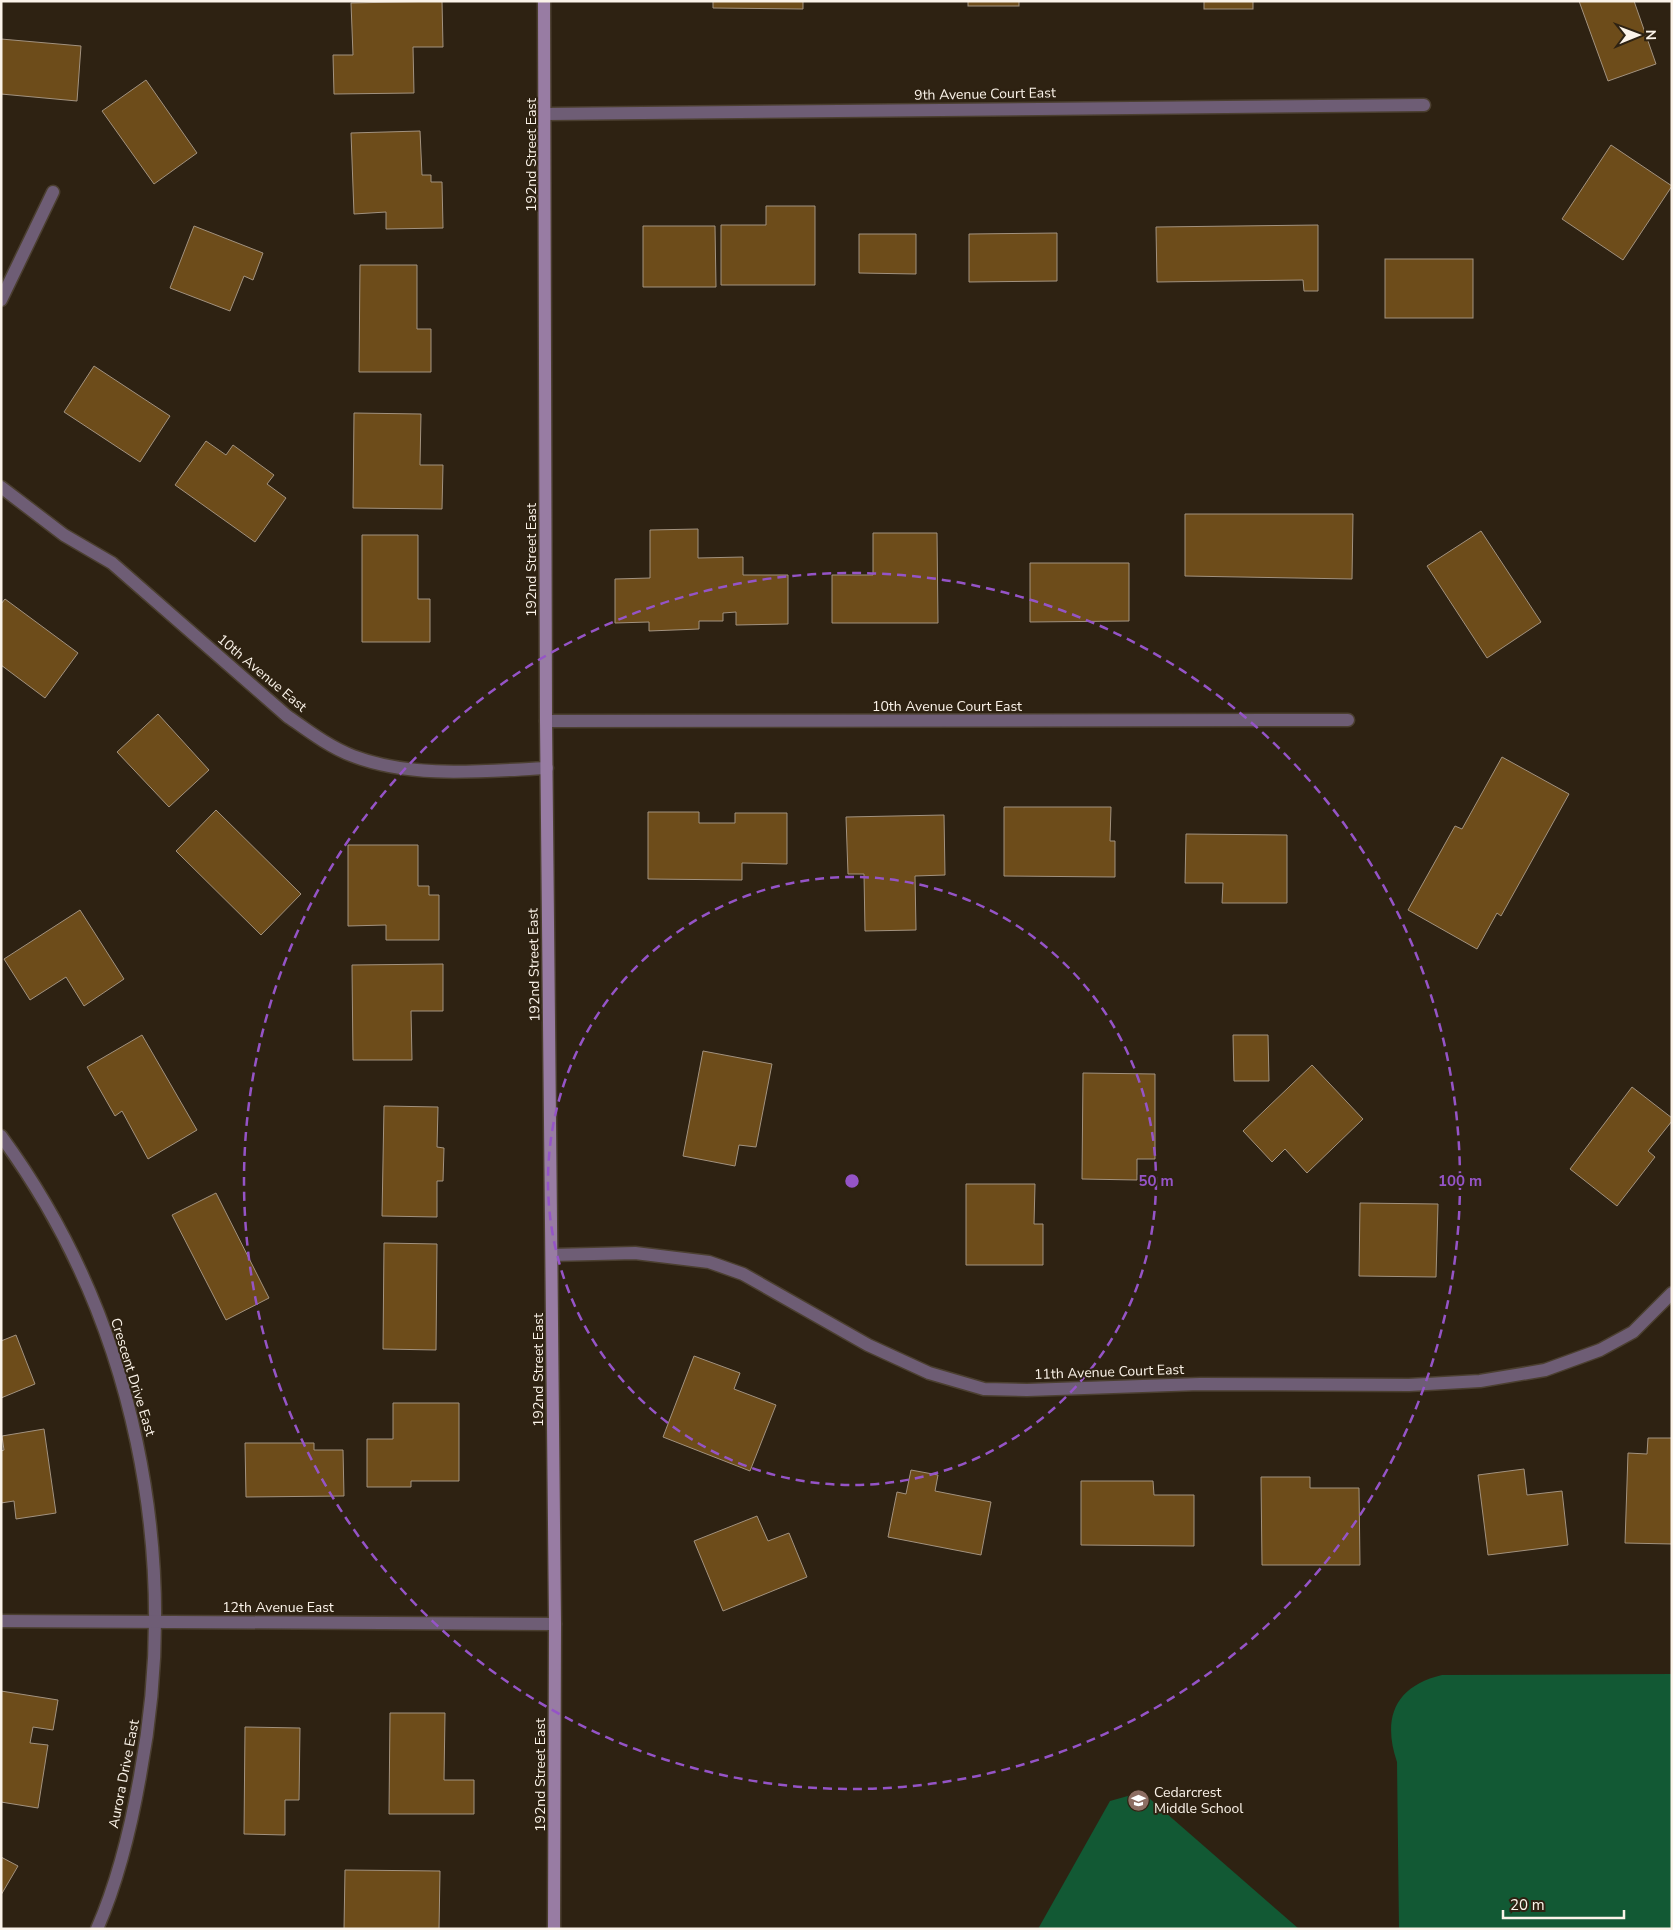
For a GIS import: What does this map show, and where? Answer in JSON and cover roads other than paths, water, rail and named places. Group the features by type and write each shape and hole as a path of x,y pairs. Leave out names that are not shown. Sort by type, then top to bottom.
{"street":[{"name":"192nd Street East","path":"544,1 546,114 546,721 555,1624 554,1929"},
{"name":"9th Avenue Court East","path":"546,114 1424,105"},
{"path":"1,300 52,192"},
{"name":"10th Avenue East","path":"1,487 64,535 112,563 287,716 315,736 352,755 390,767 432,771 476,772 547,768"},
{"name":"10th Avenue Court East","path":"546,721 1348,720"},
{"name":"Crescent Drive East","path":"1,1136 22,1164 70,1248 108,1337 135,1430 152,1525 156,1621"},
{"name":"11th Avenue Court East","path":"552,1255 635,1253 709,1262 743,1274 868,1345 929,1373 984,1388 1028,1390 1200,1384 1409,1385 1480,1381 1545,1370 1600,1350 1632,1332 1663,1304 1672,1293"},
{"name":"12th Avenue East","path":"1,1621 555,1624"},
{"name":"Aurora Drive East","path":"97,1929 132,1822 150,1722 156,1621"}],"place":[{"name":"Cedarcrest Middle School","path":"1138,1800"}]}
